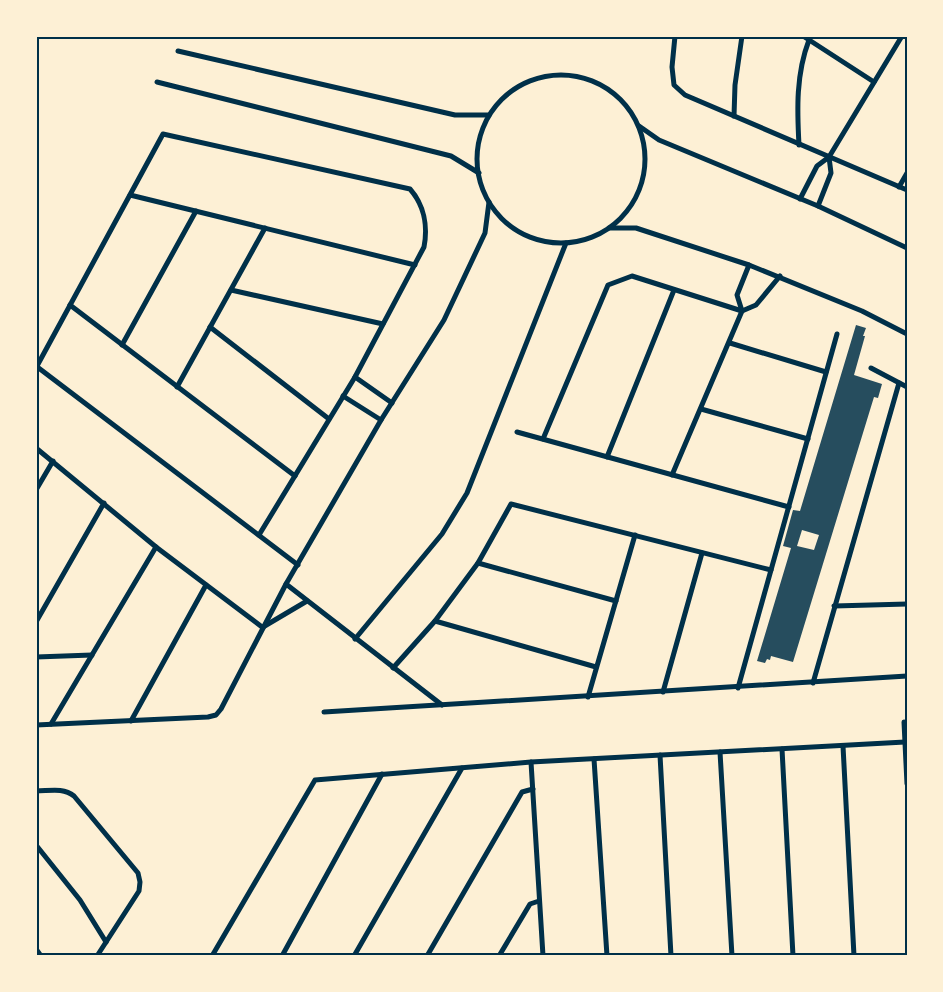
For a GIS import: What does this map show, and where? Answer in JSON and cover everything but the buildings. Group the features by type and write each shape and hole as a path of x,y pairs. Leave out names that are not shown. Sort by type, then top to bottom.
{"street":[{"path":"675,36 672,67 674,85 685,95 799,146 907,190"},
{"path":"734,116 735,86 742,36"},
{"path":"802,36 874,82"},
{"path":"800,199 817,166 829,157 902,36"},
{"path":"799,146 799,79 802,58 809,40"},
{"path":"178,51 455,115 489,115"},
{"path":"567,75 590,80 610,91 627,106 638,126 645,148 644,171 638,193 626,212 609,228 589,238 566,243 543,241 522,233 503,220 489,202 480,181 477,158 480,136 489,115 504,97 522,84 544,76 567,75"},
{"path":"157,82 451,156 478,173"},
{"path":"638,126 659,140 800,199 907,248"},
{"path":"258,536 355,378 424,247 427,232 419,200 410,189 163,134 36,366 258,536 298,565"},
{"path":"818,207 831,173 829,157"},
{"path":"899,187 907,173"},
{"path":"130,195 415,265"},
{"path":"36,725 216,715 286,584 381,420 444,320 485,233 489,202"},
{"path":"122,345 196,211"},
{"path":"177,387 265,228"},
{"path":"609,228 636,228 780,276 862,311 907,334"},
{"path":"356,639 442,534 467,493 566,243"},
{"path":"672,475 742,311 737,295 749,265"},
{"path":"543,439 608,285 632,276 742,311 756,305 780,276"},
{"path":"231,290 383,324"},
{"path":"607,457 674,290"},
{"path":"70,305 295,476"},
{"path":"210,327 329,419"},
{"path":"738,688 837,334"},
{"path":"730,343 826,372"},
{"path":"872,368 907,387"},
{"path":"355,378 392,403"},
{"path":"813,682 899,383"},
{"path":"343,396 381,420"},
{"path":"701,409 808,439"},
{"path":"517,432 789,507"},
{"path":"36,448 156,547 262,627"},
{"path":"36,490 53,461"},
{"path":"36,622 104,503"},
{"path":"393,668 435,621 478,563 511,504 771,570"},
{"path":"588,697 635,535"},
{"path":"51,724 156,547"},
{"path":"663,692 702,553"},
{"path":"478,563 616,601"},
{"path":"286,584 442,705"},
{"path":"131,721 206,585"},
{"path":"262,627 307,601"},
{"path":"834,606 907,604"},
{"path":"435,621 596,667"},
{"path":"36,657 92,655"},
{"path":"324,712 907,676"},
{"path":"904,722 907,784"},
{"path":"212,956 315,780 531,762 905,742"},
{"path":"843,746 854,956"},
{"path":"782,749 793,956"},
{"path":"720,752 732,956"},
{"path":"660,755 671,956"},
{"path":"594,759 607,956"},
{"path":"531,762 543,956"},
{"path":"354,956 462,768"},
{"path":"282,956 382,774"},
{"path":"427,956 522,792 533,789"},
{"path":"36,791 60,790 74,796 138,873 139,891 97,956"},
{"path":"36,846 80,900 106,942"},
{"path":"499,956 530,904 540,901"},
{"path":"36,949 41,956"}]}
